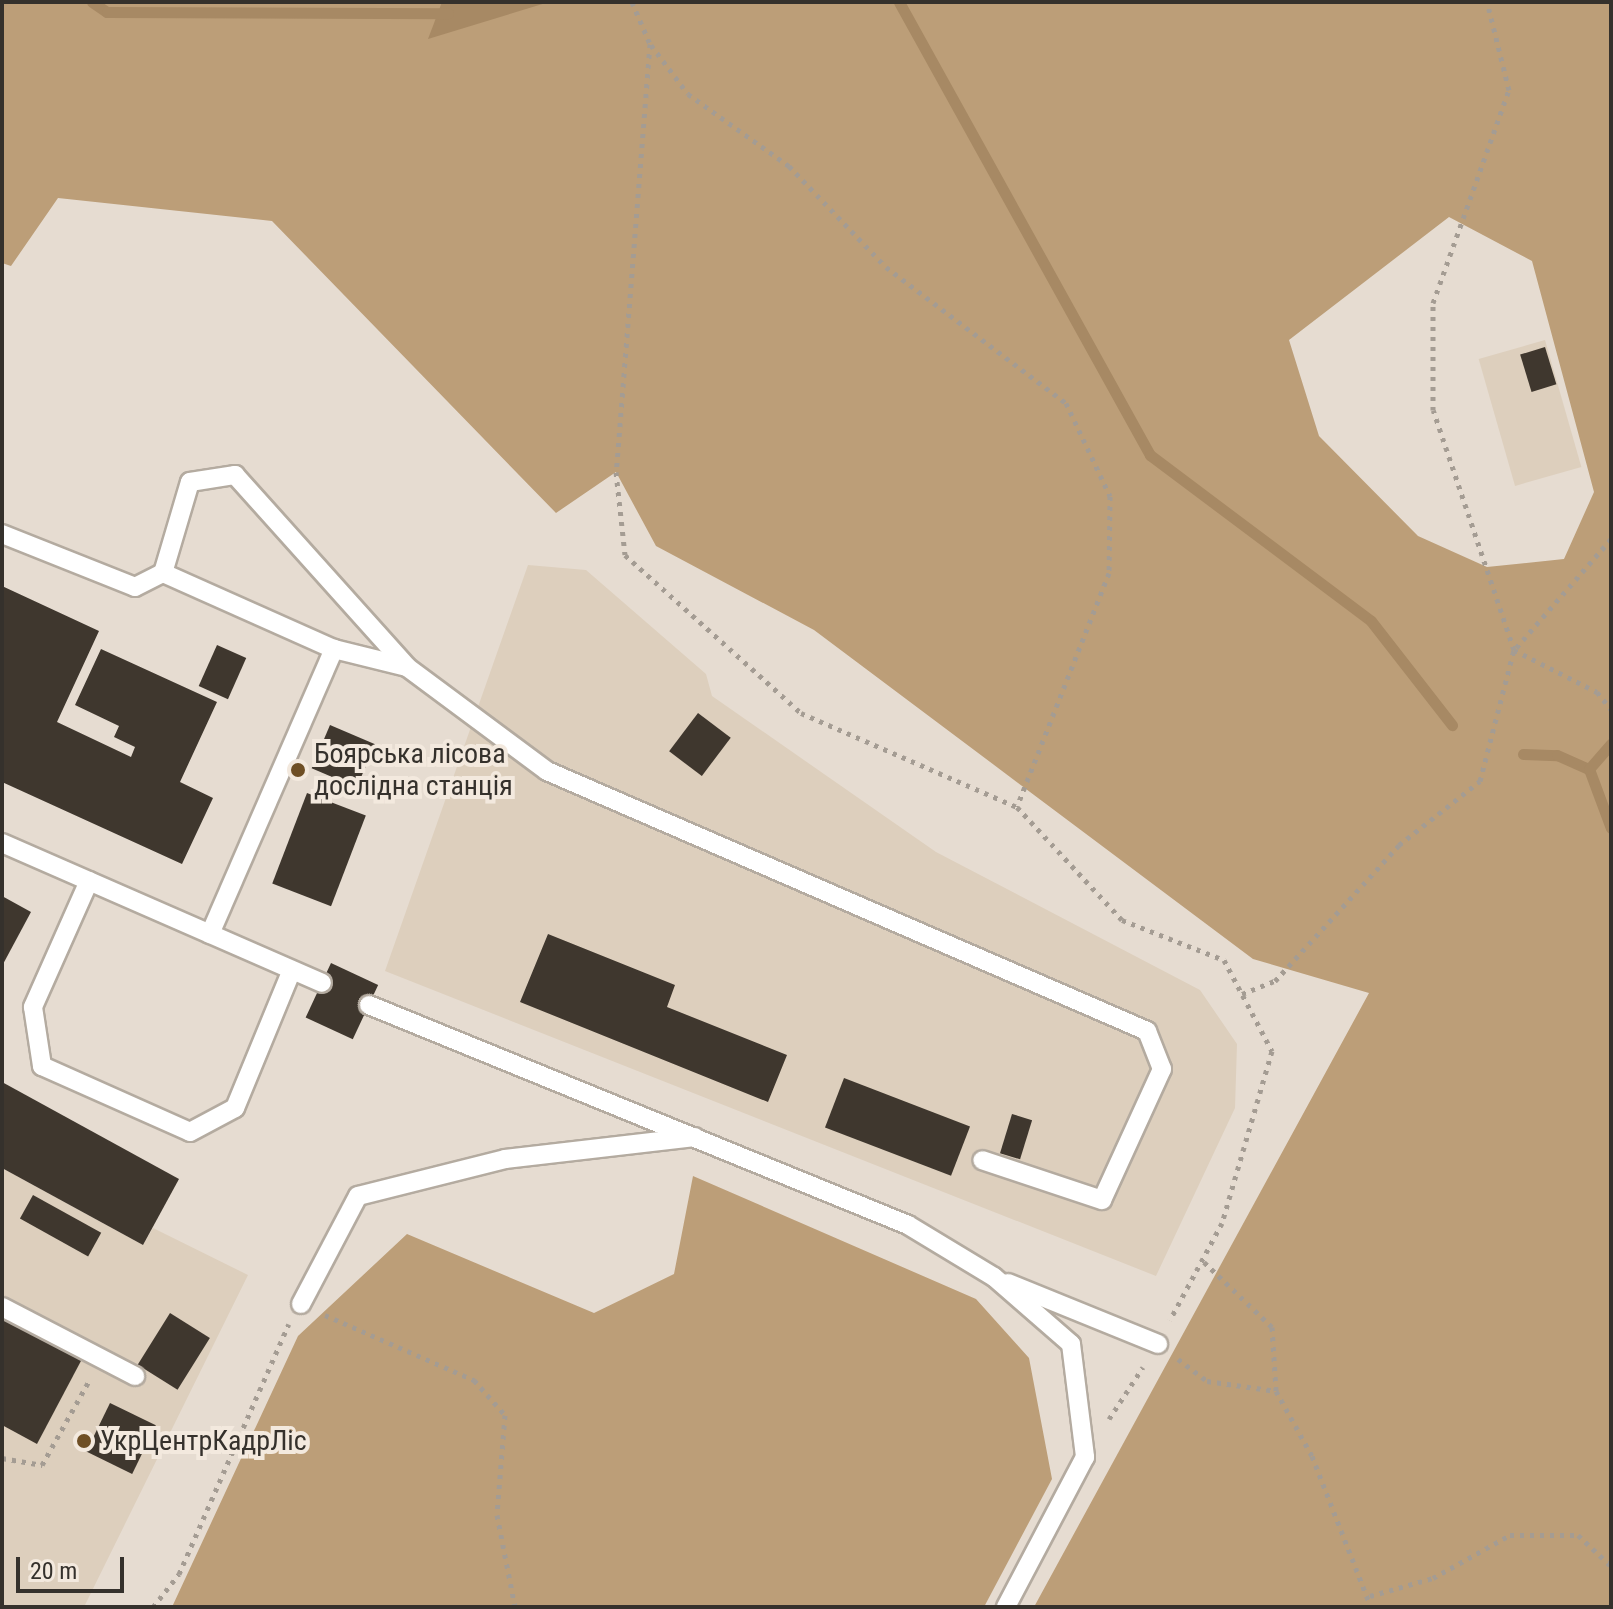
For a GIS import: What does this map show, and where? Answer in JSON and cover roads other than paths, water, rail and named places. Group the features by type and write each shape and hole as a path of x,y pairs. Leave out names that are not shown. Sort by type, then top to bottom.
{"lane":[{"path":"2,534 135,587 163,573 190,482 235,475 407,667 547,771 1147,1031 1162,1069 1102,1200 982,1160"},
{"path":"163,573 334,649 407,667"},
{"path":"210,934 334,649"},
{"path":"2,843 322,983"},
{"path":"89,881 33,1007 42,1066 190,1132 235,1108 292,970"},
{"path":"369,1005 908,1225 994,1277 1158,1344"},
{"path":"301,1304 358,1196 505,1159 697,1137"},
{"path":"994,1277 1071,1344 1085,1457 1006,1607"},
{"path":"2,1307 135,1376"}],"waterway":[{"path":"92,2 107,12 448,13"},
{"path":"899,2 1150,455 1371,621 1452,725"},
{"path":"1589,769 1611,744"},
{"path":"1523,754 1557,755 1589,769 1611,828"}],"place":[{"name":"Боярська лісова дослідна станція","path":"298,770"},
{"name":"УкрЦентрКадрЛіс","path":"84,1441"}]}
